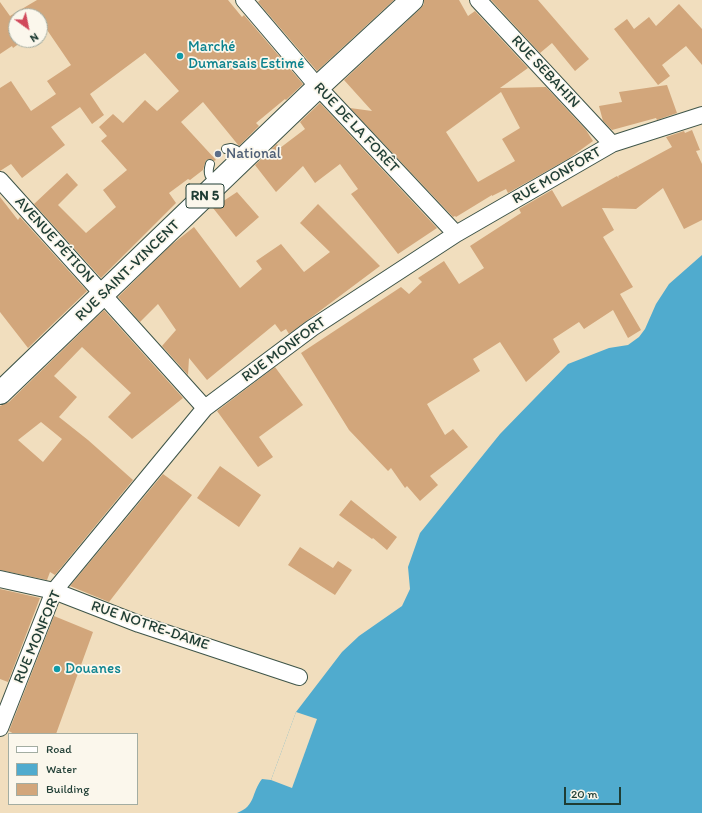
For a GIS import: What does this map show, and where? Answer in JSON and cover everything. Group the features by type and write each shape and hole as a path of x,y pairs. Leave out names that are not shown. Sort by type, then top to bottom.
{"main road":[{"name":"RUE SAINT-VINCENT","path":"0,393 218,184 236,154 318,87 412,0"}],"street":[{"name":"RUE DE LA FORÊT","path":"244,0 318,87 456,234"},
{"name":"RUE SEBAHIN","path":"478,0 612,144"},
{"name":"RUE MONFORT","path":"0,728 54,591 205,408 312,328 456,234 612,144 702,115"},
{"name":"AVENUE PÉTION","path":"0,180 205,408"},
{"name":"RUE NOTRE-DAME","path":"0,579 54,591 139,624 299,677"}],"lane":[{"path":"210,164 208,172 209,177 218,184"}],"water":[{"path":"702,255 702,813 237,813 247,807 250,803 262,779 271,780 296,712 342,652 359,636 402,606 410,589 408,567 420,533 500,434 568,364 609,348 628,345 639,337 645,329 656,304 669,284"}],"pier":[{"path":"296,712 317,719 292,788 271,780"}],"building":[{"path":"37,0 228,0 242,17 244,15 303,84 286,100 285,99 256,123 259,126 239,146 203,102 181,122 216,160 206,160 203,170 169,193 176,203 101,278 34,204 67,173 78,185 58,205 86,233 116,207 103,190 127,170 101,141 107,136 99,127 113,114 123,123 145,100 157,111 179,91 145,53 90,94 104,115 92,124 80,107 51,127 65,145 22,178 11,164 0,171 0,88 11,81 31,111 56,94 47,81 71,65 48,31 48,8 24,8"},
{"path":"260,0 394,0 317,71 258,2"},
{"path":"424,0 459,0 468,16 475,11 528,68 500,88 546,87 586,130 593,141 568,159 508,193 506,189 492,195 456,217 453,217 350,108 372,111 344,80 424,4","holes":["501,92 520,128 502,139 515,161 478,182 446,132"]},
{"path":"491,0 538,0 589,59 575,71 552,43 540,53"},
{"path":"0,2 8,13 9,48 0,54"},
{"path":"679,4 702,29 702,65 686,46 662,65 670,76 658,85 614,29 627,19 634,29 649,17 656,26"},
{"path":"667,85 677,113 657,120 656,118 612,130 603,121 599,106 622,102 619,92"},
{"path":"320,103 437,228 398,254 351,194 358,189 340,164 315,183 303,166 276,192 255,165 277,144 280,148 305,129 300,122"},
{"path":"692,130 700,150 696,151 702,164 702,220 684,229 663,188 636,209 602,208 614,230 603,237 633,287 620,294 641,330 628,338 613,310 584,329 579,322 553,339 560,352 526,382 500,342 473,359 480,371 427,404 445,435 453,429 468,447 430,476 438,485 420,501 407,486 405,488 391,468 388,471 349,430 301,353 401,287 409,294 422,282 418,278 444,261 459,284 484,268 470,246 521,213 519,209 552,190 562,207 617,176 619,178 618,176 672,147 666,137"},
{"path":"237,192 259,217 236,237 213,208"},
{"path":"0,197 18,220 20,217 87,291 28,348 0,312"},
{"path":"318,204 380,266 289,334 286,329 281,332 275,324 207,380 189,358 188,375 162,346 176,330 158,304 140,322 118,297 170,246 194,227 240,288 262,269 256,261 281,244 304,272 330,252 300,223"},
{"path":"104,310 183,398 132,439 108,417 131,393 82,347 54,376 77,397 59,417 88,440 133,480 55,575 50,572 47,580 0,570 0,406 9,402","holes":["41,422 62,439 43,462 18,440"]},
{"path":"275,367 303,405 259,437 273,457 258,467 217,411"},
{"path":"220,466 261,495 239,527 197,498"},
{"path":"163,474 192,495 109,602 70,586"},
{"path":"351,500 397,537 387,550 373,538 372,539 339,515"},
{"path":"300,547 333,568 338,561 352,570 335,595 288,565"},
{"path":"0,589 40,598 8,682 0,679"},
{"name":"Douanes","path":"54,616 93,632 56,733 12,733 9,731"}],"place":[{"name":"Marché Dumarsais Estimé","path":"180,56"},
{"name":"National","path":"218,154"},
{"name":"Douanes","path":"57,669"}]}
